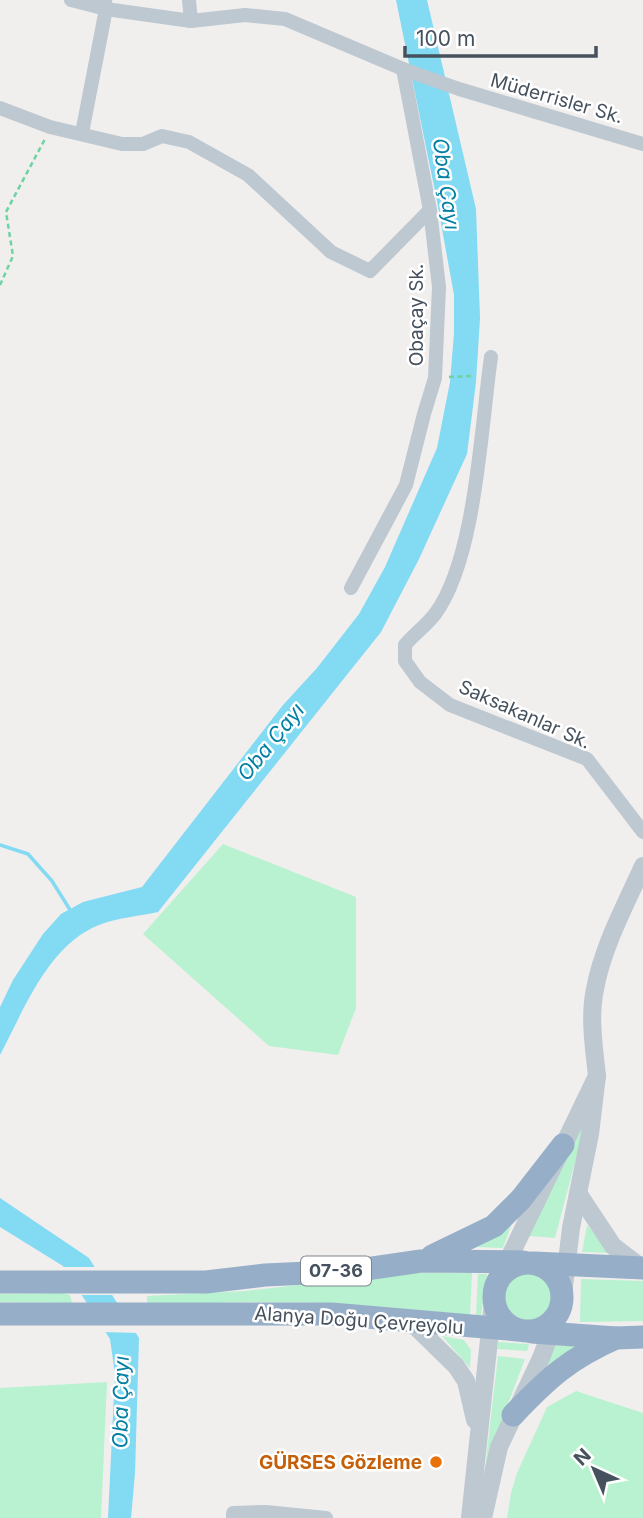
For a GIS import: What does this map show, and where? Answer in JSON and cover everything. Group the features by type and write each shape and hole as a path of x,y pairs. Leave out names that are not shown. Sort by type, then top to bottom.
{"highway":[{"path":"421,1261 494,1226 521,1199 563,1144"},
{"name":"Alanya Doğu Çevreyolu","path":"0,1282 206,1282 265,1275 352,1271 421,1261 511,1273 567,1264 642,1268"},
{"path":"544,1267 559,1282 562,1292 544,1322 507,1325 499,1316 495,1305 511,1273 544,1267"},
{"name":"Alanya Doğu Çevreyolu","path":"0,1314 332,1314 490,1328 544,1322 616,1338"},
{"path":"513,1415 544,1382 584,1352 616,1338 643,1337"}],"street":[{"name":"Müderrisler Sk.","path":"71,0 191,21 245,15 285,19 403,69 459,89 643,144"},
{"path":"189,0 191,21"},
{"path":"82,133 105,5"},
{"name":"Obaçay Sk.","path":"351,588 406,485 435,378 439,288 430,210 403,69"},
{"path":"0,108 50,127 122,144 143,145 162,136 189,142 248,175 331,251 370,271 430,210"},
{"name":"Saksakanlar Sk.","path":"491,357 472,503 457,572 435,615 405,645 405,661 421,682 450,705 587,759 643,832"},
{"path":"483,1518 499,1447 567,1264 590,1134 597,1076 592,1036 594,989 610,937 643,866"},
{"path":"470,1518 490,1328 563,1144 597,1076"},
{"path":"578,1193 613,1246 642,1268"},
{"path":"410,1321 456,1366 466,1381 477,1433"},
{"path":"233,1518 233,1513 266,1512 326,1518"}],"path":[{"path":"0,285 13,256 6,212 50,127"},
{"path":"435,378 488,376"}],"green space":[{"path":"223,844 356,897 356,1008 338,1055 269,1046 143,934"},
{"path":"588,1113 555,1238 529,1236"},
{"path":"514,1218 503,1248 477,1247"},
{"path":"587,1225 612,1253 582,1252"},
{"path":"529,1272 546,1279 553,1296 546,1313 529,1320 512,1313 505,1296 512,1279"},
{"path":"404,1273 472,1273 470,1315 334,1303 147,1305 147,1296 245,1291"},
{"path":"478,1274 487,1274 481,1316 476,1315"},
{"path":"581,1279 643,1281 643,1321 580,1322"},
{"path":"0,1294 70,1295 72,1303 0,1302"},
{"path":"442,1336 464,1340 471,1350 470,1368"},
{"path":"498,1342 529,1344 527,1351 497,1349"},
{"path":"553,1345 581,1346 541,1373"},
{"path":"498,1356 525,1359 500,1425 483,1485"},
{"path":"107,1382 101,1518 0,1518 0,1388"},
{"path":"576,1391 643,1413 643,1518 507,1518 517,1473 547,1407"}],"water":[{"name":"Oba Çayı","path":"396,0 427,0 476,209 480,318 476,382 467,454 419,559 381,632 158,912 99,925 81,934 65,947 28,999 0,1055 0,1007 13,980 43,934 61,914 83,902 142,887 283,705 317,668 359,614 385,567 437,448 450,382 454,295"},
{"name":"Oba Çayı","path":"0,1198 89,1258 139,1338 131,1518 108,1518 115,1374 110,1339 63,1266 0,1227"}],"pier":[{"path":"60,1267 98,1267 116,1295 77,1295"},
{"path":"83,1304 122,1305 140,1333 101,1332"}],"waterway":[{"path":"0,845 28,854 52,881 72,913"}],"place":[{"name":"GÜRSES Gözleme","path":"436,1462"}]}
